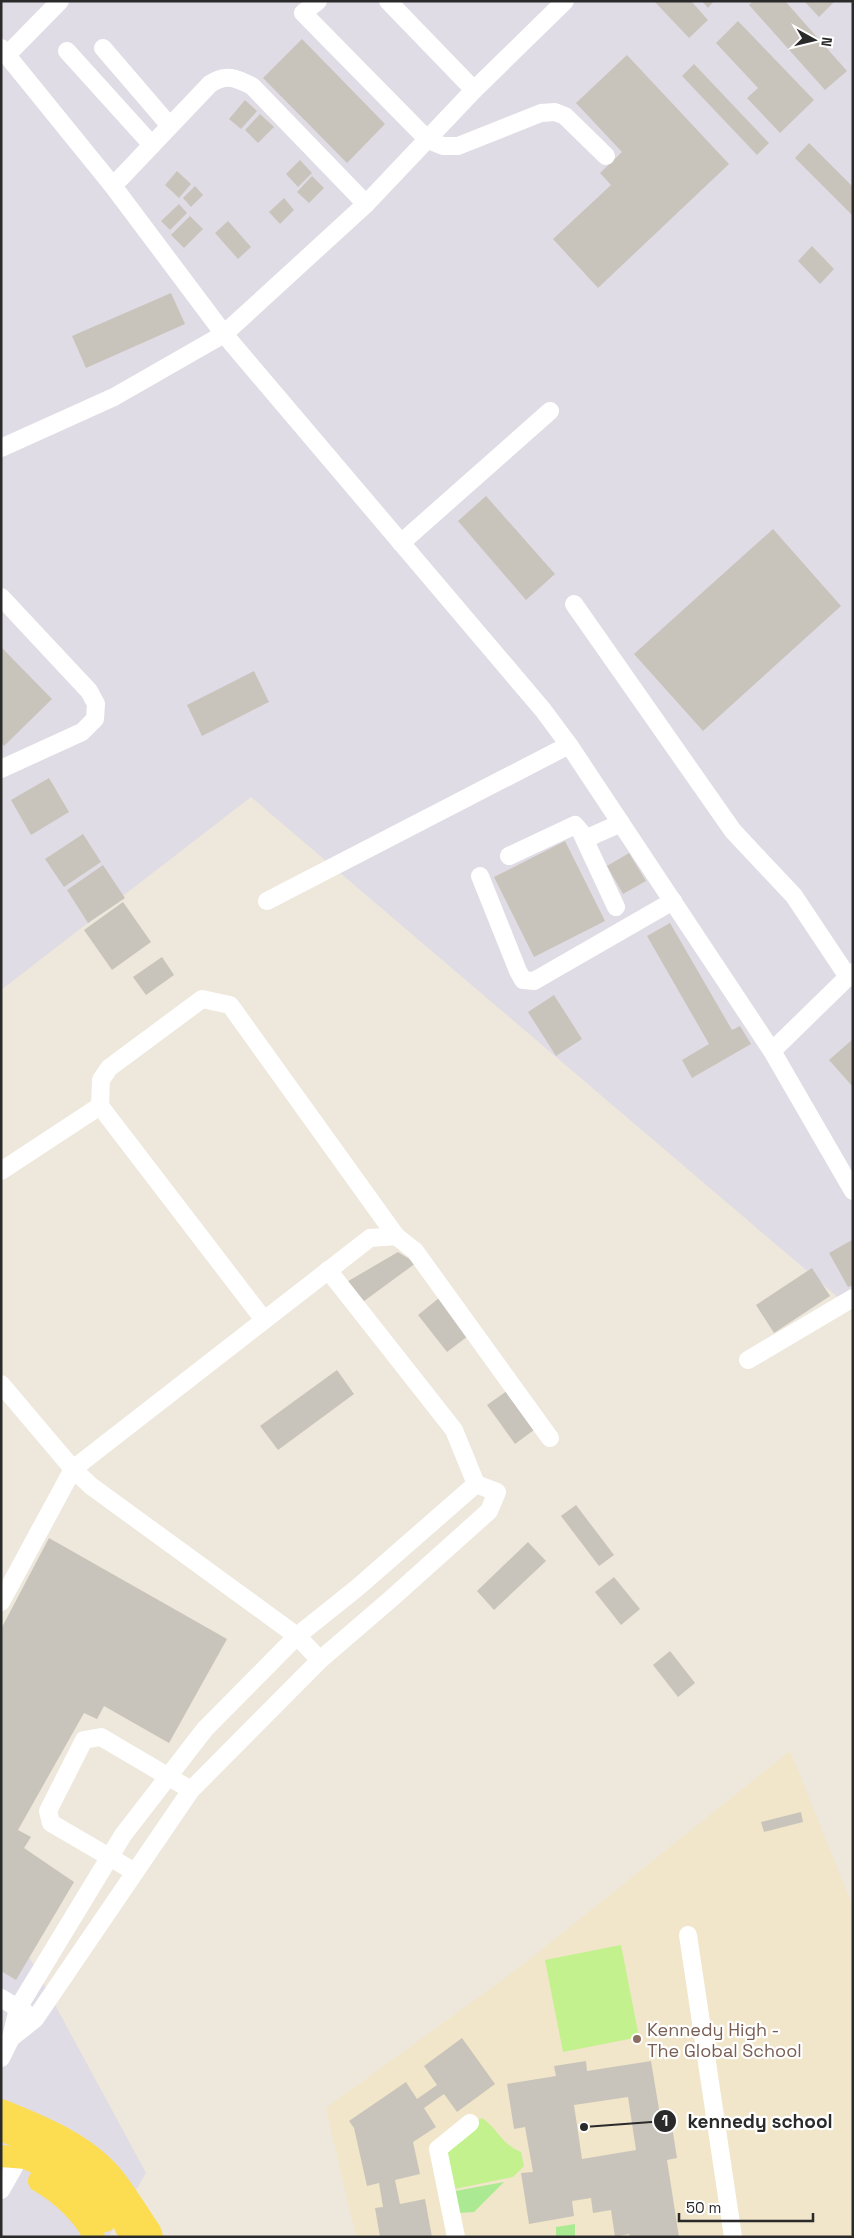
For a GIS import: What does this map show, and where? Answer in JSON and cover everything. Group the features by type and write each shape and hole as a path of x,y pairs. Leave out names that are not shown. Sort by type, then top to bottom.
{"main road":[{"path":"1,2110 53,2132 86,2153 112,2176 150,2231 152,2237"},
{"path":"1,2130 58,2155 94,2183 126,2225 130,2237"},
{"path":"5,2161 26,2158 51,2170 100,2212 114,2237"},
{"path":"5,2161 52,2190 90,2227 94,2237"}],"street":[{"path":"60,1 4,52 113,186 224,334 543,710 621,822 772,1051 853,1191"},
{"path":"388,1 474,90"},
{"path":"1,448 114,397 224,334 366,204 474,90 565,1"},
{"path":"317,2 303,13 428,140 443,146 458,146 540,113 555,112 565,116 606,156"},
{"path":"103,48 170,126"},
{"path":"67,51 152,145"},
{"path":"113,186 210,84 219,78 232,77 252,86 366,204"},
{"path":"401,543 432,518 550,411"},
{"path":"1,597 89,691 96,704 95,720 82,732 1,769"},
{"path":"574,604 733,831 794,896 850,974 772,1051"},
{"path":"267,901 569,745"},
{"path":"585,839 621,822"},
{"path":"509,856 571,825 578,827 616,907"},
{"path":"480,876 518,971 523,980 534,982 673,901"},
{"path":"264,1320 100,1106 101,1080 109,1068 202,999 230,1005 396,1236 415,1250 550,1438"},
{"path":"1,1171 100,1106"},
{"path":"1,1602 73,1469 370,1238 396,1236"},
{"path":"6,2035 35,2019 191,1790 320,1660 489,1511 497,1492 476,1484 454,1430 328,1270"},
{"path":"748,1360 853,1298"},
{"path":"1,1384 73,1469 91,1486 297,1636 320,1660"},
{"path":"1,2058 6,2035 18,2008 123,1835 205,1730 297,1636 357,1588 476,1484"},
{"path":"135,1872 51,1823 48,1811 84,1740 101,1738 191,1790"},
{"path":"688,1935 733,2237"},
{"path":"1,1998 35,2019"},
{"path":"456,2237 438,2149 470,2123"},
{"path":"1,2190 5,2161"}],"shaded area":[{"path":"1,1 853,1 853,1310 251,797 1,990"},
{"name":"Kennedy High - The Global School","path":"790,1751 853,1907 853,2237 356,2237 326,2108 516,1970"},
{"path":"1,1905 146,2173 108,2237 1,2237"}],"green space":[{"path":"621,1945 639,2037 563,2052 545,1960"},
{"path":"482,2118 504,2141 521,2152 524,2166 513,2177 450,2190 443,2152 476,2121"},
{"path":"504,2182 474,2212 458,2213 450,2192"},
{"path":"575,2224 575,2237 556,2237 556,2227"}],"building":[{"path":"654,1 691,1 708,20 689,38"},
{"path":"702,1 714,1 708,8"},
{"path":"753,1 785,1 847,71 825,90 749,5"},
{"path":"804,1 835,1 819,17"},
{"path":"738,21 814,100 780,133 747,98 758,88 716,43"},
{"path":"302,39 385,124 347,163 263,78"},
{"path":"627,55 729,164 598,288 553,239 611,185 600,173 622,152 576,103"},
{"path":"694,64 769,143 757,155 682,76"},
{"path":"245,100 257,111 241,129 229,119"},
{"path":"260,114 274,127 258,143 245,130"},
{"path":"809,143 853,187 853,216 795,158"},
{"path":"300,160 312,173 298,187 286,174"},
{"path":"177,171 191,184 179,198 165,185"},
{"path":"312,176 324,188 309,203 297,192"},
{"path":"195,186 203,195 191,207 183,198"},
{"path":"284,198 294,210 280,224 269,212"},
{"path":"179,204 187,213 170,230 161,221"},
{"path":"190,216 203,229 184,248 171,235"},
{"path":"228,221 251,247 238,259 215,233"},
{"path":"812,246 834,269 820,284 798,261"},
{"path":"171,293 185,324 86,368 72,336"},
{"path":"486,496 555,574 526,600 458,521"},
{"path":"773,529 841,606 703,731 634,654"},
{"path":"1,647 52,699 4,746 1,742"},
{"path":"254,671 269,702 202,736 187,705"},
{"path":"49,778 69,812 31,835 11,800"},
{"path":"83,834 101,862 64,887 45,859"},
{"path":"565,841 605,921 534,957 494,877"},
{"path":"629,853 646,881 623,894 607,866"},
{"path":"103,865 125,898 88,923 67,890"},
{"path":"123,902 151,942 112,970 84,930"},
{"path":"670,923 732,1030 740,1026 751,1044 692,1078 682,1060 709,1044 647,936"},
{"path":"162,957 174,975 146,995 133,977"},
{"path":"554,995 582,1039 556,1056 528,1012"},
{"path":"853,1039 853,1087 829,1060"},
{"path":"852,1240 853,1285 848,1287 829,1253"},
{"path":"398,1252 416,1263 360,1304 345,1283"},
{"path":"812,1268 830,1296 774,1333 756,1305"},
{"path":"439,1298 468,1336 447,1352 418,1315"},
{"path":"337,1370 354,1394 278,1450 260,1426"},
{"path":"511,1388 538,1427 515,1444 487,1405"},
{"path":"576,1505 614,1555 599,1566 561,1516"},
{"path":"49,1538 227,1639 169,1743 104,1706 97,1719 84,1713 18,1830 31,1837 24,1848 74,1882 16,1980 1,1971 1,1629"},
{"path":"528,1542 546,1561 494,1610 477,1591"},
{"path":"614,1577 640,1609 621,1625 595,1592"},
{"path":"670,1651 695,1683 678,1697 653,1665"},
{"path":"801,1812 803,1822 764,1832 761,1822"},
{"path":"462,2038 495,2084 457,2112 444,2094 424,2108 436,2127 413,2142 420,2174 395,2180 400,2204 425,2199 432,2237 380,2237 375,2208 383,2207 379,2183 367,2186 354,2128 349,2121 406,2082 417,2099 437,2085 424,2066"},
{"path":"586,2061 587,2071 651,2061 661,2121 671,2120 677,2158 667,2160 679,2237 630,2237 629,2234 615,2237 611,2210 593,2213 591,2198 572,2201 574,2216 529,2224 521,2173 533,2172 525,2127 514,2129 507,2084 556,2076 554,2066","holes":["628,2097 636,2150 582,2159 574,2105"]}],"place":[{"name":"Kennedy High - The Global School","path":"637,2039"},
{"name":"kennedy school","path":"584,2127"}]}
